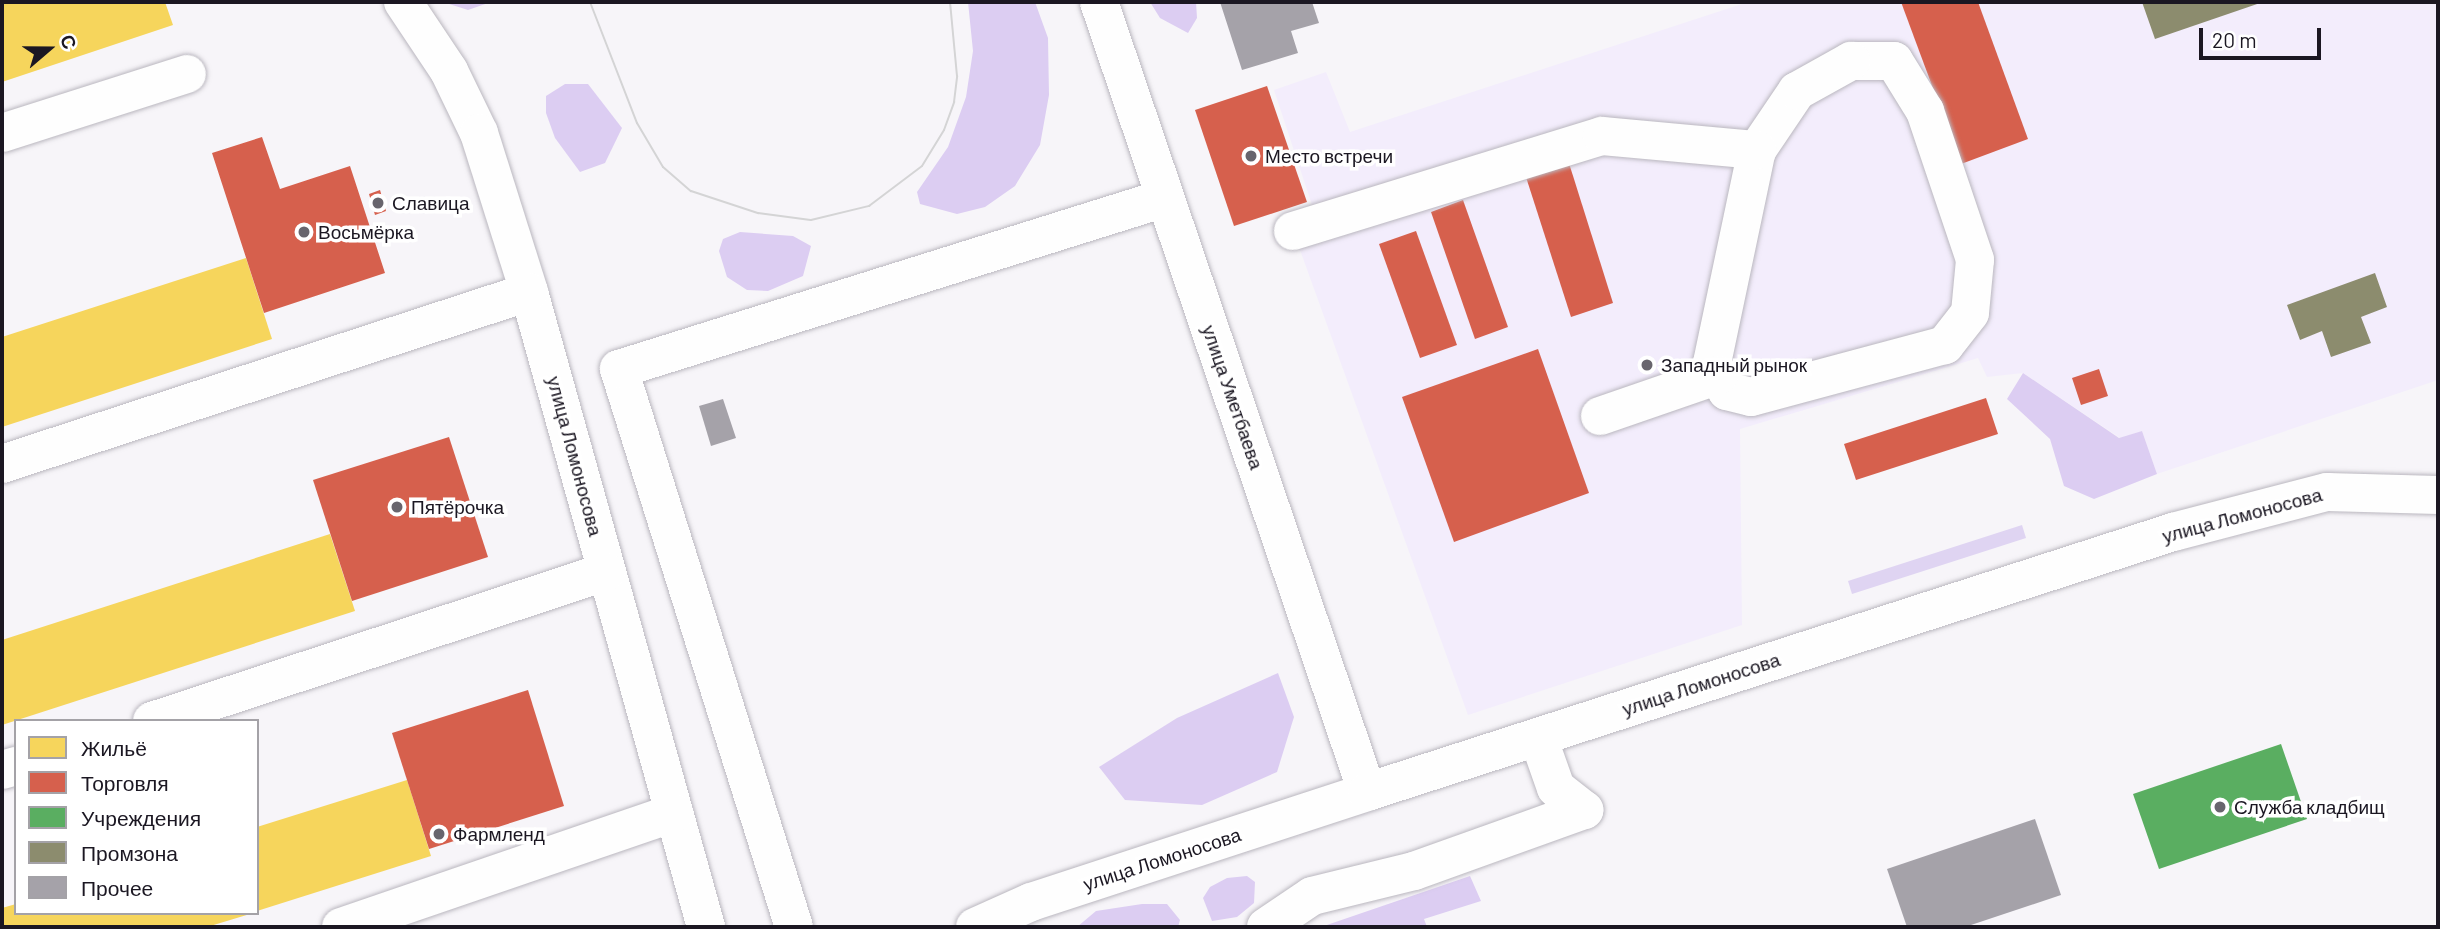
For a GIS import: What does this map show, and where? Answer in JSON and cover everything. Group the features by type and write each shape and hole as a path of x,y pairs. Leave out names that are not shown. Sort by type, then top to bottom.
{"main road":[{"name":"улица Ломоносова","path":"403,2 449,71 479,133 529,292 706,927"},
{"name":"улица Уметбаева","path":"1099,2 1367,792"},
{"path":"1851,61 1894,61 1925,111 1975,260 1970,313 1945,345 1751,397 1727,391 1712,363 1757,150 1797,91 1851,61"},
{"path":"2,133 187,74"},
{"path":"1293,231 1602,136 1757,150"},
{"path":"794,927 618,369 1165,198"},
{"path":"2,464 529,292"},
{"path":"1600,416 1719,375"},
{"name":"улица Ломоносова","path":"975,927 1031,902 2173,531 2326,492 2438,495"},
{"path":"158,719 606,572"},
{"path":"1266,927 1312,896 1414,870 1584,810 1556,788 1538,737"},
{"path":"341,927 674,813"}],"shaded area":[{"path":"443,2 491,2 468,10"},
{"path":"968,2 1035,2 1048,38 1049,95 1040,145 1015,186 985,207 957,214 920,204 917,192 948,147 966,97 973,51"},
{"path":"1150,2 1196,2 1197,18 1188,33 1160,18"},
{"name":"Западный рынок","path":"1748,2 2438,2 2438,380 2157,474 2142,431 2120,438 2023,373 1987,377 1978,358 1740,429 1742,625 1468,715 1287,214 1312,205 1274,90 1326,72 1350,132"},
{"path":"565,84 588,84 622,128 605,163 580,172 555,138 546,113 546,96"},
{"path":"740,232 793,236 811,246 803,276 768,291 747,290 727,277 719,251 723,239"},
{"path":"2023,373 2119,438 2142,431 2157,474 2094,499 2064,486 2050,439 2007,399"},
{"path":"2022,525 2026,538 1852,594 1848,581"},
{"path":"1278,673 1294,717 1277,772 1202,805 1125,800 1099,767 1177,718"},
{"path":"1247,876 1255,882 1254,903 1237,917 1212,921 1203,898 1210,887 1227,878"},
{"path":"1470,876 1481,901 1424,919 1427,927 1321,927"},
{"path":"1142,904 1167,904 1180,920 1178,927 1077,927 1096,911"}],"building: Жильё":[{"path":"2,2 165,2 173,25 2,82"},
{"path":"246,258 272,339 2,427 2,337"},
{"path":"330,534 355,611 2,725 2,640"},
{"path":"407,780 431,856 259,910 259,826"},
{"path":"14,905 14,915 247,915 207,927 2,927 2,908"}],"building: Торговля":[{"path":"1901,2 1978,2 2028,139 1961,164"},
{"name":"Место встречи","path":"1267,86 1307,202 1234,226 1195,110"},
{"name":"Восьмёрка","path":"262,137 280,189 350,166 385,273 264,313 212,153"},
{"path":"1568,160 1613,303 1571,317 1525,174"},
{"name":"Славица","path":"380,190 386,211 375,215 369,194"},
{"path":"1463,200 1508,327 1475,339 1431,212"},
{"path":"1416,231 1457,345 1420,358 1379,244"},
{"path":"1538,349 1589,493 1454,542 1402,397"},
{"path":"2099,369 2108,396 2081,405 2072,378"},
{"path":"1986,398 1998,434 1856,480 1844,444"},
{"name":"Пятёрочка","path":"449,437 488,557 352,601 313,480"},
{"path":"528,690 564,806 429,849 392,733"}],"building: Учреждения":[{"name":"Служба кладбищ","path":"2281,744 2307,819 2159,869 2133,794"}],"building: Промзона":[{"path":"2142,2 2263,2 2155,39"},
{"path":"2375,273 2387,307 2361,317 2371,343 2331,357 2322,331 2300,340 2287,305"}],"building: Прочее":[{"path":"1220,2 1312,2 1319,23 1291,31 1298,53 1242,70"},
{"path":"723,399 736,438 711,446 699,406"},
{"path":"2035,819 2061,895 1965,927 1907,927 1887,869"}],"tram line":[{"path":"590,2 637,123 663,167 691,191 758,213 811,220 869,206 922,166 944,130 954,102 957,76 950,2"}],"place":[{"name":"Место встречи","path":"1251,156"},
{"name":"Славица","path":"378,203"},
{"name":"Восьмёрка","path":"304,232"},
{"name":"Западный рынок","path":"1647,365"},
{"name":"Пятёрочка","path":"397,507"},
{"name":"Служба кладбищ","path":"2220,807"},
{"name":"Фармленд","path":"439,834"}]}
